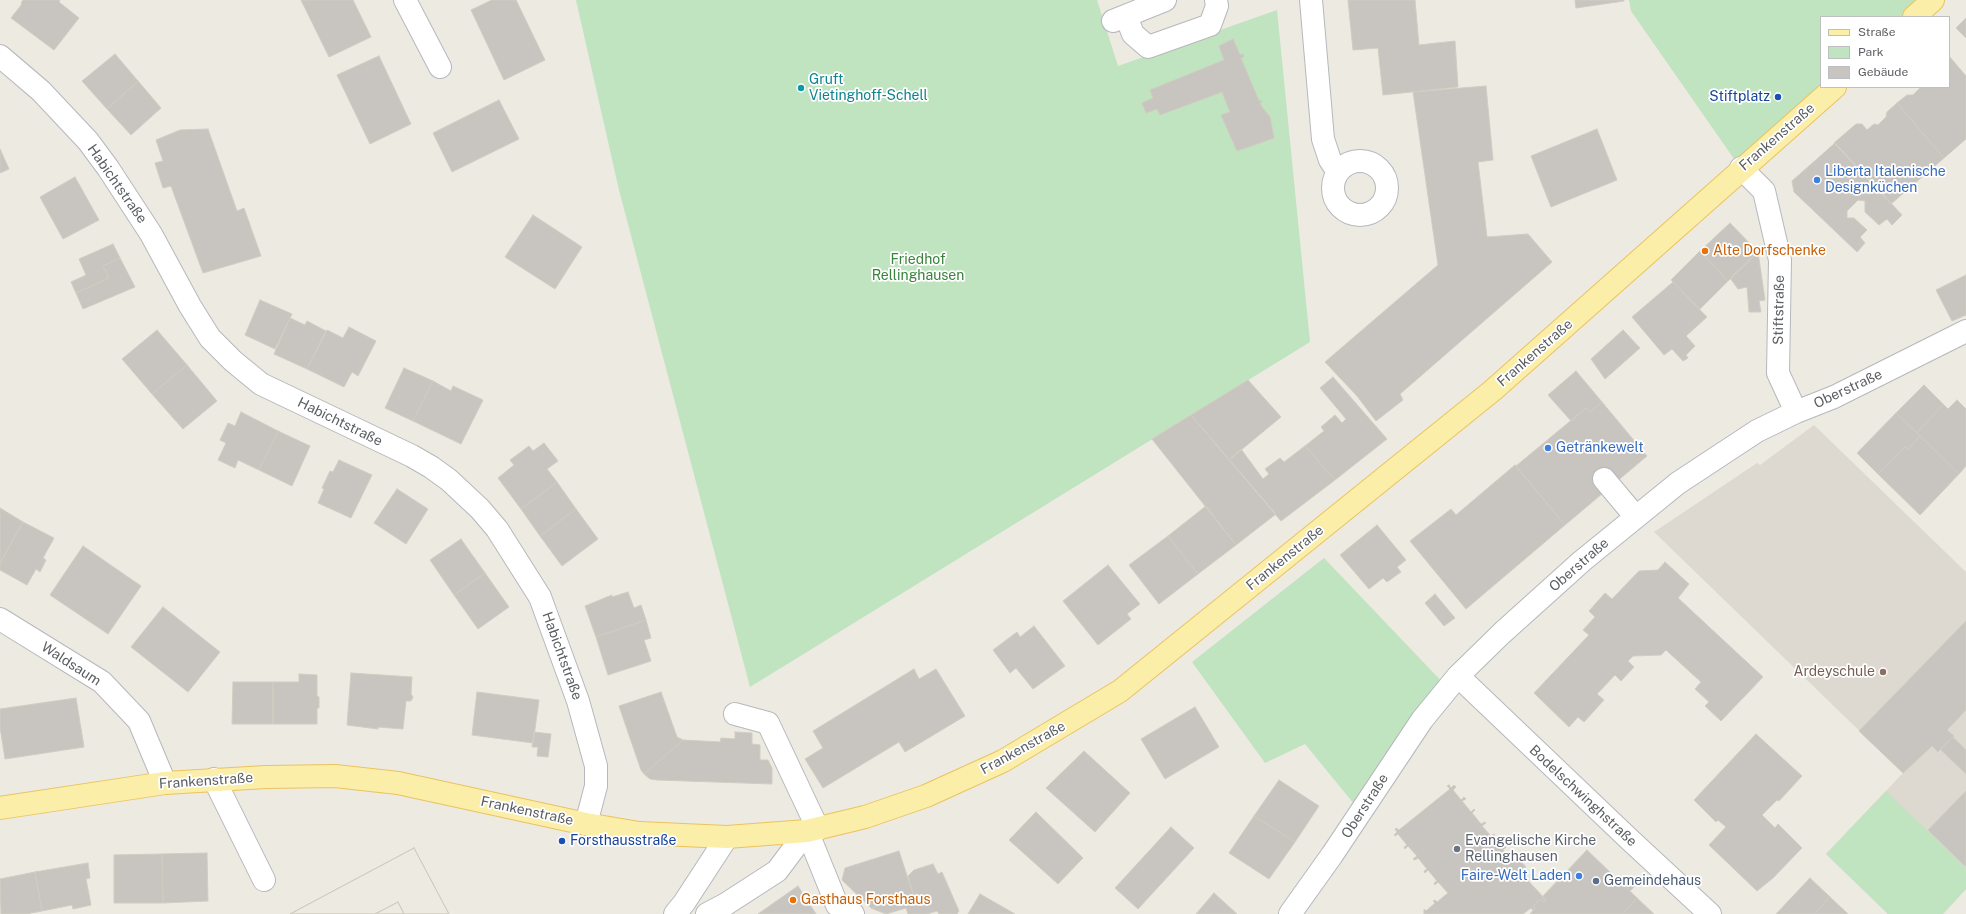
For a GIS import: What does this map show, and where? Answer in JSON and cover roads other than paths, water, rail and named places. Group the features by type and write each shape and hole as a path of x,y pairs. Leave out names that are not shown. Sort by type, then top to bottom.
{"main road":[{"path":"1915,16 1933,0"},
{"name":"Frankenstraße","path":"0,808 164,783 214,779 335,776 398,783 586,824 639,833 727,837 812,830 865,817 926,796 1003,761 1120,691 1492,391 1741,168 1833,88"}],"street":[{"path":"404,0 440,67"},
{"path":"1165,0 1119,19 1132,34 1148,47 1210,25 1217,6 1216,0"},
{"path":"1311,0 1323,139 1330,160 1338,172"},
{"name":"Habichtstraße","path":"0,56 41,91 88,141 108,168 151,234 190,306 210,338 233,361 261,384 412,456 431,468 449,480 480,509 498,529 540,597 578,701 596,766 596,786 586,824"},
{"name":"Stiftstraße","path":"1741,168 1764,192 1780,260 1778,373 1796,412"},
{"name":"Oberstraße","path":"1290,914 1332,855 1422,720 1458,676 1508,628 1635,516 1725,450 1757,431 1796,412 1834,397 1966,330"},
{"path":"1604,479 1635,516"},
{"name":"Waldsaum","path":"0,619 102,682 139,721 164,783"},
{"name":"Bodelschwinghstraße","path":"1458,676 1710,914"},
{"path":"735,714 768,723 812,830 837,905 852,914"},
{"path":"214,779 264,880"},
{"path":"707,914 726,904 777,871 812,830"},
{"path":"675,914 684,903 727,837"}],"place":[{"name":"Gruft Vietinghoff-Schell","path":"801,88"},
{"name":"Stiftplatz","path":"1778,97"},
{"name":"Liberta Italenische Designküchen","path":"1817,180"},
{"name":"Alte Dorfschenke","path":"1705,251"},
{"name":"Getränkewelt","path":"1548,448"},
{"name":"Ardeyschule","path":"1883,672"},
{"name":"Forsthausstraße","path":"562,841"},
{"name":"Evangelische Kirche Rellinghausen","path":"1457,849"},
{"name":"Faire-Welt Laden","path":"1579,876"},
{"name":"Gemeindehaus","path":"1596,881"},
{"name":"Gasthaus Forsthaus","path":"793,900"}],"park label":[{"name":"Friedhof Rellinghausen","path":"918,268"}]}
